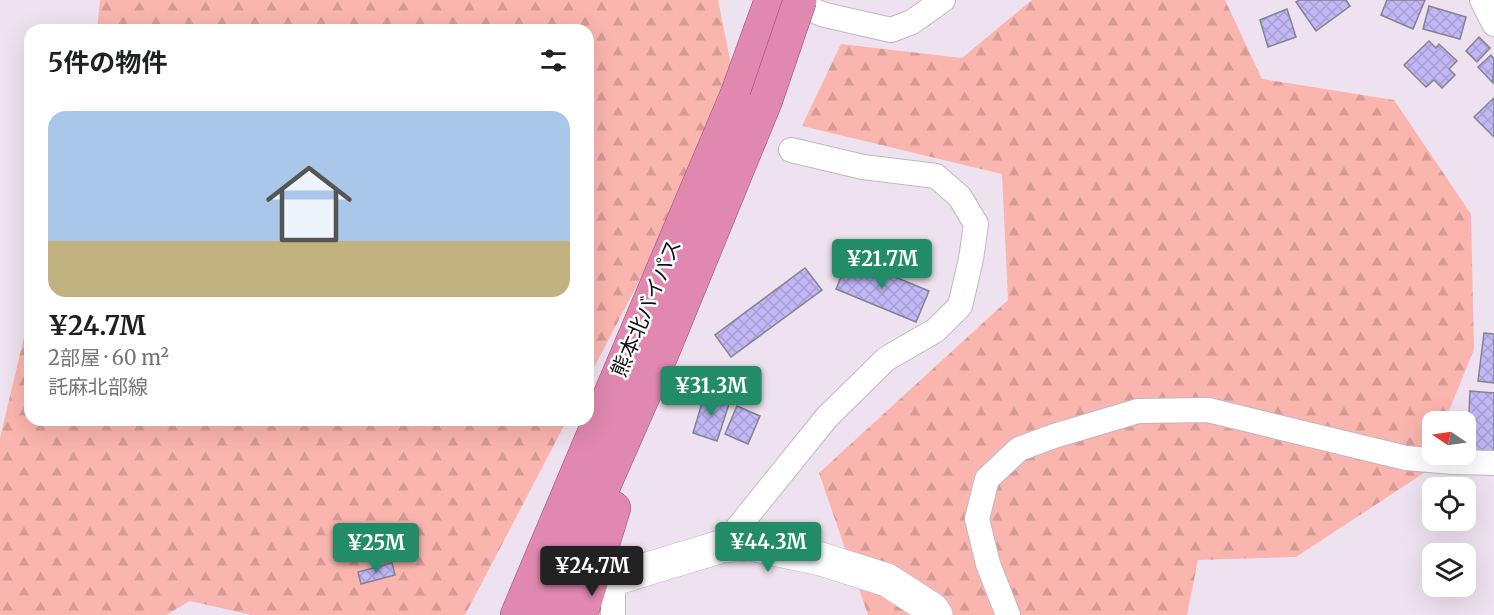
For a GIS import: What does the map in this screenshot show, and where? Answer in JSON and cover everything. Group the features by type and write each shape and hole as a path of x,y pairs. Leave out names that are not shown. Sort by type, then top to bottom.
{"highway":[{"name":"熊本北バイパス","path":"547,615 662,354 751,97 771,0"},
{"name":"熊本北バイパス","path":"517,615 751,97 800,0"},
{"path":"594,411 751,97"},
{"path":"581,615 662,354"},
{"path":"493,615 586,426"}],"main road":[{"path":"609,580 723,546 750,544 786,550 887,580 932,609 936,615"}],"street":[{"path":"786,0 825,15 891,30 912,22 943,0"},
{"path":"1482,0 1494,24"},
{"path":"723,546 836,409 886,359 936,330 960,306 971,259 976,224 960,197 936,177 863,167 791,150"},
{"path":"1008,615 988,564 977,519 987,479 1019,449 1054,436 1138,411 1208,410 1406,458 1453,462 1494,462"},
{"path":"609,580 614,615"}],"green space":[{"path":"100,0 718,0 737,94 594,368 594,24 98,24"},
{"path":"1032,0 1225,0 1262,79 1394,100 1471,214 1474,349 1449,411 1422,411 1422,465 1427,465 1424,473 1296,557 1198,560 1187,615 868,615 819,473 1008,300 1002,174 802,126 841,44 962,58"},
{"path":"24,337 24,426 564,426 465,615 251,615 190,601 166,615 0,615 0,438"}],"building":[{"path":"1299,0 1346,0 1350,6 1316,31 1296,2"},
{"path":"1387,0 1425,0 1413,29 1381,15"},
{"path":"1429,6 1466,17 1460,39 1423,29"},
{"path":"1287,9 1296,37 1268,47 1260,20"},
{"path":"1479,37 1490,48 1477,62 1466,51"},
{"path":"1429,41 1436,48 1439,44 1457,61 1449,69 1455,75 1442,88 1434,80 1426,87 1404,65"},
{"path":"1491,55 1494,59 1493,83 1478,67"},
{"path":"1494,98 1494,137 1474,117"},
{"path":"849,258 929,291 916,322 836,289"},
{"path":"805,268 822,290 731,357 715,335"},
{"path":"1484,333 1494,334 1494,383 1478,381"},
{"path":"1470,391 1494,393 1494,453 1476,452 1476,411 1469,411"},
{"path":"705,393 730,401 717,441 693,433"},
{"path":"737,406 760,416 748,444 725,434"},
{"path":"392,563 395,575 361,584 358,572"}]}
